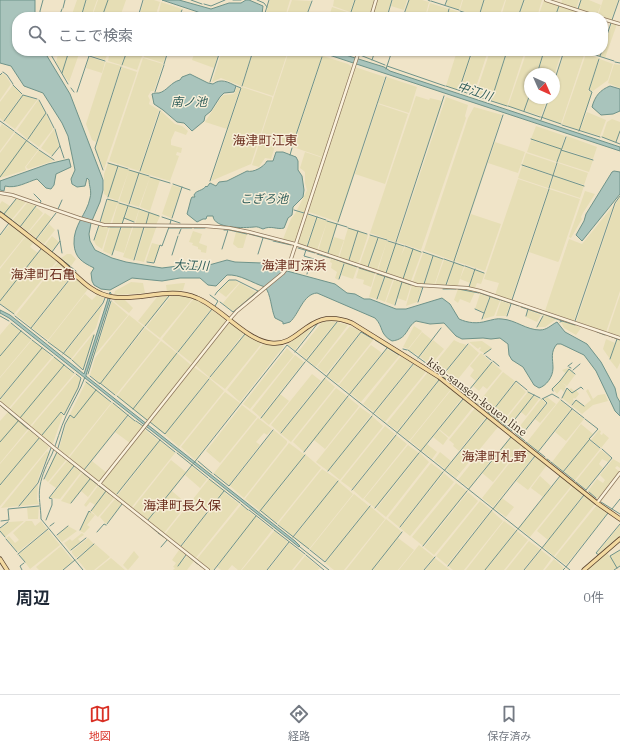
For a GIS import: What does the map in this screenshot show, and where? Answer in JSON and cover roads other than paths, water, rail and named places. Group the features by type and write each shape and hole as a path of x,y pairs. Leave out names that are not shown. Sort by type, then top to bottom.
{"main road":[{"name":"kiso-sansen-kouen line","path":"0,214 64,264 88,287 98,293 110,297 120,298 188,294 204,300 256,338 271,344 288,340 311,324 324,319 336,318 352,323 439,377 620,519"},
{"path":"584,570 620,539"},
{"path":"0,559 7,570"}],"street":[{"path":"372,12 376,0"},
{"path":"546,0 583,12"},
{"path":"608,20 620,24"},
{"path":"99,484 230,320 238,311 286,270 290,262 358,56"},
{"path":"0,193 12,195 79,218 110,226 216,227 249,232 296,244 417,285 462,288 480,291 620,338"},
{"path":"0,403 52,447 208,570"},
{"path":"597,502 620,473"}],"water":[{"path":"0,0 35,0 35,12 12,12 12,56 47,56 70,94 103,180 103,190 100,202 91,223 89,234 90,241 95,250 112,258 126,262 162,268 178,266 202,267 227,260 235,262 262,263 268,266 277,266 287,271 335,284 347,293 355,294 364,299 370,299 396,309 406,309 442,298 450,304 459,319 469,322 480,323 500,319 512,321 535,330 542,330 557,322 565,332 587,344 601,362 615,388 620,402 620,416 615,411 596,371 584,355 561,344 557,344 553,350 553,371 549,381 539,388 534,385 523,367 512,360 509,355 508,344 500,338 462,339 456,336 444,323 430,324 416,321 401,338 392,341 385,336 380,324 375,318 317,293 308,297 290,322 283,324 283,322 275,318 269,294 265,287 232,275 227,275 216,286 208,285 200,278 180,278 162,281 132,278 110,290 101,289 94,285 92,281 91,273 94,268 80,259 76,253 74,244 74,237 78,225 91,195 89,180 87,178 85,186 77,187 72,184 71,179 75,170 68,136 62,123 43,93 24,86 11,66 0,63"},
{"path":"162,0 179,0 211,9 229,3 241,3 246,0 263,6 262,12 198,12"},
{"path":"332,56 349,56 384,67 390,71 620,147 620,151"},
{"name":"南ノ池","path":"190,74 208,83 213,84 222,81 236,86 234,92 224,93 220,97 211,111 205,116 204,121 192,131 184,123 177,122 154,104 152,94 162,92 182,77"},
{"path":"610,86 620,89 620,111 613,114 601,115 592,107 598,94 603,89"},
{"name":"こぎろ池","path":"276,152 283,152 296,157 298,161 298,170 302,176 304,190 303,197 293,207 292,215 288,218 284,228 269,227 263,229 256,227 230,227 218,223 213,216 207,216 206,219 197,222 187,214 191,199 192,197 195,197 194,195 196,192 206,186 207,187 210,183 216,186 219,182 227,181 247,171 258,169 267,161 273,161"},
{"path":"69,159 71,167 56,174 54,185 51,189 46,188 37,179 13,187 5,186 4,191 0,190 0,181 48,164"},
{"path":"614,171 620,172 620,194 582,241 576,235 584,221 586,214"},
{"path":"110,292 110,299 86,376 295,541 300,546 299,547 9,318 0,313 0,310 10,315 84,374"}],"waterway":[{"path":"40,12 43,0"},
{"path":"63,8 65,0"},
{"path":"82,12 86,0"},
{"path":"104,12 108,0"},
{"path":"139,12 143,0"},
{"path":"191,0 202,4"},
{"path":"204,4 211,6 225,0"},
{"path":"233,0 241,0"},
{"path":"257,0 264,3 267,7"},
{"path":"265,12 269,0"},
{"path":"351,12 355,0"},
{"path":"388,12 392,0"},
{"path":"405,12 409,0"},
{"path":"445,5 447,0"},
{"path":"480,12 484,0"},
{"path":"520,12 524,0"},
{"path":"578,9 581,0"},
{"path":"612,20 619,0"},
{"path":"308,12 312,1"},
{"path":"431,1 459,10"},
{"path":"557,12 559,6"},
{"path":"608,32 611,23"},
{"path":"52,56 68,84"},
{"path":"62,73 67,56"},
{"path":"89,56 105,61"},
{"path":"77,92 89,56"},
{"path":"122,65 125,56"},
{"path":"164,64 166,56"},
{"path":"210,82 218,56"},
{"path":"242,86 251,56"},
{"path":"362,56 385,65"},
{"path":"372,60 373,56"},
{"path":"386,69 390,56"},
{"name":"中江川","path":"459,90 470,56"},
{"name":"中江川","path":"491,101 505,56"},
{"path":"539,68 542,56"},
{"path":"559,68 562,56"},
{"path":"598,56 614,61"},
{"path":"292,147 322,57"},
{"path":"579,131 592,92 589,90 599,59"},
{"path":"615,62 620,63"},
{"path":"155,92 164,65"},
{"path":"387,66 445,86"},
{"path":"103,170 95,148 121,67"},
{"path":"3,72 13,84"},
{"path":"338,222 386,77"},
{"path":"13,85 22,94"},
{"path":"210,181 241,88 236,86"},
{"name":"中江川","path":"446,86 467,93 474,93"},
{"path":"71,88 74,92"},
{"name":"中江川","path":"475,94 482,98 507,106"},
{"path":"4,121 23,95 37,99"},
{"path":"396,242 444,96"},
{"path":"28,139 46,113 39,100"},
{"path":"524,111 526,104"},
{"path":"541,120 547,104"},
{"path":"508,106 540,117"},
{"path":"140,171 160,111"},
{"path":"47,114 54,128"},
{"path":"454,261 503,115"},
{"path":"541,117 561,124"},
{"path":"0,121 14,131"},
{"path":"562,125 600,137"},
{"path":"52,156 60,146 55,129"},
{"path":"616,142 620,131"},
{"path":"15,132 38,149"},
{"path":"557,162 566,137"},
{"path":"602,137 620,144"},
{"path":"531,139 561,149"},
{"path":"0,177 27,140"},
{"path":"60,146 64,158"},
{"path":"290,155 292,148"},
{"path":"39,150 54,160"},
{"path":"561,150 593,160"},
{"path":"108,163 128,169"},
{"path":"549,188 557,163"},
{"path":"522,165 584,186"},
{"path":"108,197 118,166"},
{"path":"129,170 149,176"},
{"path":"129,204 139,173"},
{"path":"150,177 170,183"},
{"path":"173,184 190,190"},
{"path":"172,218 182,187"},
{"path":"512,300 549,189"},
{"path":"34,194 41,201 40,204"},
{"path":"575,321 615,203 620,196"},
{"path":"4,214 16,199"},
{"path":"100,222 107,199 118,202"},
{"path":"58,209 62,200"},
{"path":"119,203 139,209"},
{"path":"20,227 36,206"},
{"path":"122,224 128,206"},
{"path":"139,209 159,216"},
{"path":"294,210 304,213"},
{"path":"0,211 12,220"},
{"path":"36,239 56,213"},
{"path":"146,224 149,213"},
{"path":"308,214 326,220"},
{"path":"162,217 180,223"},
{"path":"307,247 317,217"},
{"path":"124,218 134,222"},
{"path":"170,224 171,220"},
{"path":"13,221 28,233"},
{"path":"327,221 347,227"},
{"path":"0,235 9,223"},
{"path":"328,253 337,224"},
{"path":"94,240 99,225 109,227"},
{"path":"110,227 132,227"},
{"path":"112,255 121,227"},
{"path":"133,227 156,227"},
{"path":"134,260 144,227"},
{"path":"147,262 154,263 160,245 162,246 169,227"},
{"path":"169,228 180,228"},
{"path":"181,228 192,228"},
{"path":"194,228 205,228"},
{"path":"348,228 367,234"},
{"path":"179,234 181,229"},
{"path":"58,230 60,241"},
{"path":"222,249 228,230 224,230"},
{"path":"229,230 247,234"},
{"path":"349,260 358,231"},
{"path":"29,234 43,245"},
{"path":"249,234 272,240"},
{"path":"370,235 387,240"},
{"name":"大江川","path":"172,255 178,236"},
{"path":"258,254 263,238"},
{"path":"368,267 378,238"},
{"path":"52,252 60,241 62,253"},
{"path":"273,241 291,245"},
{"path":"388,241 404,246"},
{"path":"386,273 396,243"},
{"path":"45,246 59,258"},
{"path":"405,246 421,252"},
{"path":"298,248 315,253"},
{"path":"0,301 41,249"},
{"path":"403,279 413,249"},
{"path":"306,250 304,256 314,259"},
{"path":"423,252 443,259"},
{"path":"317,254 330,258"},
{"path":"424,284 433,256"},
{"path":"331,258 357,267"},
{"path":"61,259 70,266"},
{"path":"307,274 311,259"},
{"path":"444,259 464,266"},
{"path":"446,285 454,262"},
{"path":"339,279 344,264"},
{"path":"465,266 484,273"},
{"path":"71,267 76,271"},
{"path":"359,268 375,273"},
{"path":"469,287 475,269"},
{"path":"377,274 393,279"},
{"path":"31,328 73,275"},
{"path":"377,299 385,276"},
{"path":"394,279 411,285"},
{"path":"215,295 229,280 236,280 258,291"},
{"path":"395,305 402,282"},
{"path":"413,285 422,287"},
{"path":"418,302 423,287"},
{"path":"443,289 456,289"},
{"path":"458,289 479,293"},
{"path":"220,302 233,312 258,291"},
{"path":"480,293 500,300"},
{"path":"210,295 218,301 215,306"},
{"path":"145,326 169,296"},
{"path":"482,319 490,297"},
{"path":"63,354 103,303 105,298"},
{"path":"501,300 519,306"},
{"path":"88,374 111,301"},
{"path":"0,304 14,314"},
{"path":"507,316 511,304"},
{"path":"521,307 542,314"},
{"path":"178,352 212,309"},
{"path":"475,309 484,313"},
{"path":"526,316 528,309"},
{"path":"543,314 562,321"},
{"path":"0,316 9,321"},
{"path":"15,316 47,341"},
{"path":"537,327 543,316"},
{"path":"560,322 562,321 575,325"},
{"path":"306,361 337,322"},
{"path":"11,323 31,339"},
{"path":"295,352 318,323"},
{"path":"90,376 100,384 144,327"},
{"path":"418,358 441,328"},
{"path":"0,356 21,331"},
{"path":"326,377 361,332 373,339"},
{"path":"597,332 605,335"},
{"path":"210,377 245,334"},
{"path":"72,360 83,370 94,335"},
{"path":"607,335 620,340"},
{"path":"610,359 617,339"},
{"path":"32,340 53,356"},
{"path":"375,340 399,355"},
{"path":"48,342 71,359"},
{"path":"442,376 468,344"},
{"path":"193,464 287,345 570,570"},
{"path":"0,399 42,348"},
{"path":"349,395 387,348"},
{"path":"403,349 407,350"},
{"path":"484,354 491,349"},
{"path":"408,350 430,366"},
{"path":"133,409 177,353"},
{"path":"486,356 491,360"},
{"path":"54,357 74,373"},
{"path":"493,361 499,366"},
{"path":"261,418 305,362"},
{"path":"465,395 492,362"},
{"path":"373,414 414,363"},
{"path":"568,366 572,363"},
{"path":"573,370 580,364"},
{"path":"20,418 64,365"},
{"path":"431,367 453,385"},
{"path":"560,381 569,369 575,374"},
{"path":"42,435 61,412 64,415 78,388 81,378 76,374"},
{"path":"83,570 41,519 39,490 45,469 66,416 85,377"},
{"path":"281,433 325,378"},
{"path":"150,422 165,434 209,379"},
{"path":"397,433 439,380"},
{"path":"490,414 516,381 527,390"},
{"path":"553,391 552,389 560,381"},
{"path":"86,382 111,402"},
{"path":"100,383 115,395"},
{"path":"455,386 463,392"},
{"path":"562,398 567,388 572,393 581,387 583,389"},
{"path":"58,448 65,424 70,415 74,418 96,390"},
{"path":"528,392 540,398"},
{"path":"464,393 469,397"},
{"path":"542,399 552,394 559,398"},
{"path":"508,428 534,395"},
{"path":"117,396 147,420"},
{"path":"304,452 348,396"},
{"path":"471,398 476,403"},
{"path":"420,452 463,399"},
{"path":"520,437 547,403 543,399"},
{"path":"561,400 584,418"},
{"path":"572,405 576,400 584,406"},
{"path":"113,403 135,421"},
{"path":"478,404 502,423"},
{"path":"0,405 7,411"},
{"path":"538,452 572,409"},
{"path":"8,412 28,429"},
{"path":"84,470 128,415"},
{"path":"328,471 372,416"},
{"path":"444,471 487,418"},
{"path":"585,419 598,429 589,439 600,448"},
{"path":"0,442 19,420"},
{"path":"136,421 143,426"},
{"path":"503,424 512,431"},
{"path":"145,428 175,452"},
{"path":"29,429 50,446"},
{"path":"214,474 229,486 273,430"},
{"path":"515,433 525,441"},
{"path":"352,490 396,435"},
{"path":"0,485 40,437"},
{"path":"468,490 511,437"},
{"path":"117,494 160,440"},
{"path":"563,472 589,440"},
{"path":"526,442 545,457"},
{"path":"19,506 38,483 51,448"},
{"path":"586,490 612,458 602,449"},
{"path":"44,479 57,452 66,459"},
{"path":"177,453 208,478"},
{"path":"375,508 419,453"},
{"path":"260,511 305,455"},
{"path":"493,509 535,456"},
{"path":"67,460 82,472"},
{"path":"198,461 212,473"},
{"path":"551,462 575,481"},
{"path":"148,520 192,465"},
{"path":"52,499 49,498 74,466"},
{"path":"400,527 443,472"},
{"path":"83,473 98,485"},
{"path":"518,529 560,476"},
{"path":"71,503 90,479"},
{"path":"209,479 240,503"},
{"path":"293,537 338,481"},
{"path":"576,482 586,490"},
{"path":"99,486 114,497"},
{"path":"91,511 106,491"},
{"path":"181,546 224,491"},
{"path":"423,546 467,491"},
{"path":"589,492 596,498"},
{"path":"542,548 584,495"},
{"path":"115,498 127,507"},
{"path":"612,509 620,499"},
{"path":"46,520 52,505 52,500"},
{"path":"601,502 620,514"},
{"path":"107,524 122,504"},
{"path":"241,504 248,510"},
{"path":"1,521 9,520 8,509 39,506"},
{"path":"310,550 325,562 370,506"},
{"path":"128,508 137,515"},
{"path":"249,510 273,529"},
{"path":"448,566 492,510"},
{"path":"80,530 89,511 90,512"},
{"path":"261,511 277,524"},
{"path":"566,567 608,513"},
{"path":"138,516 145,522"},
{"path":"214,570 256,516"},
{"path":"0,528 8,522"},
{"path":"50,526 54,523"},
{"path":"147,523 157,532"},
{"path":"97,532 104,524 106,525"},
{"path":"599,555 596,553 620,524"},
{"path":"278,525 309,549"},
{"path":"57,535 68,526"},
{"path":"18,554 48,529"},
{"path":"274,530 305,554"},
{"path":"485,570 517,530"},
{"path":"0,531 5,537"},
{"path":"372,570 402,532"},
{"path":"158,533 171,542"},
{"path":"71,550 86,538"},
{"path":"6,539 17,552"},
{"path":"161,547 167,540"},
{"path":"267,570 289,542"},
{"path":"172,543 178,548"},
{"path":"77,559 94,544"},
{"path":"300,547 329,570"},
{"path":"180,549 194,561"},
{"path":"524,570 541,549"},
{"path":"617,568 610,556 620,550"},
{"path":"19,555 25,562"},
{"path":"178,566 186,555"},
{"path":"306,555 324,570"},
{"path":"424,570 435,557"},
{"path":"63,570 75,560"},
{"path":"195,562 202,567"},
{"path":"22,570 20,566 24,563"},
{"path":"614,570 620,566"}],"district":[{"name":"海津町江東","path":"265,140"},
{"name":"海津町深浜","path":"294,265"},
{"name":"海津町石亀","path":"43,274"},
{"name":"海津町札野","path":"494,456"},
{"name":"海津町長久保","path":"182,505"}]}
